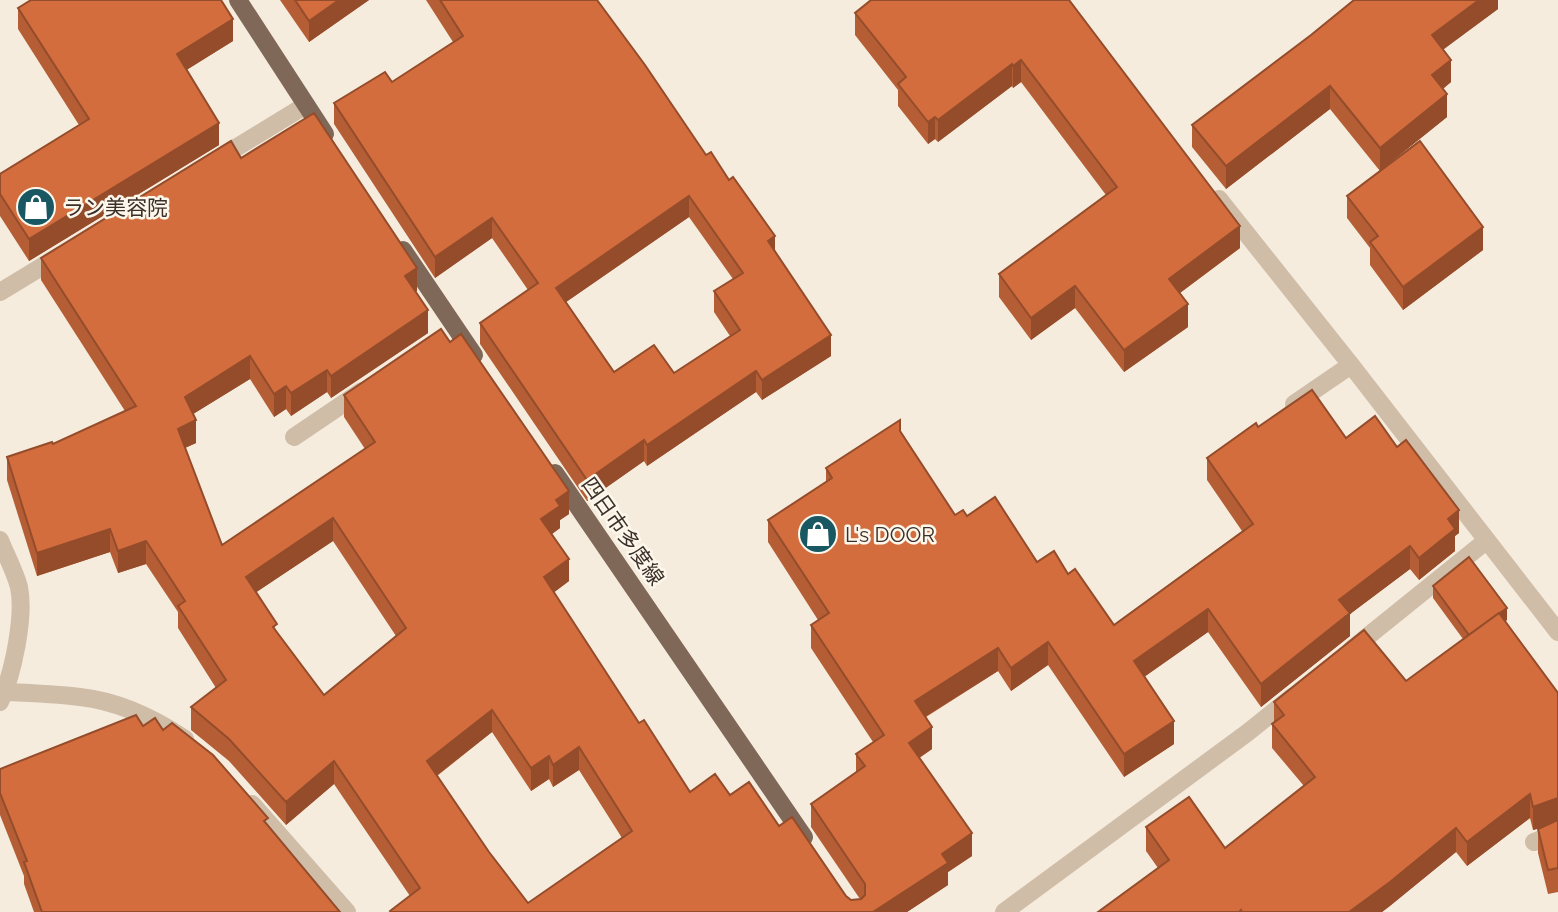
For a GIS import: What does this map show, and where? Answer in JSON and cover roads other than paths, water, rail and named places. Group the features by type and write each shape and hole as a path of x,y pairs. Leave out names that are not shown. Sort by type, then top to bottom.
{"main road":[{"path":"238,0 336,150"},
{"path":"395,239 449,332 486,372"},
{"name":"四日市多度線","path":"547,460 817,855"}],"street":[{"path":"202,169 306,105"},
{"path":"1207,183 1558,632"},
{"path":"0,292 74,247"},
{"path":"1285,410 1351,365"},
{"path":"294,437 375,382"},
{"path":"0,540 19,588 19,625 14,662 3,697 83,697 128,709 167,727 199,748"},
{"path":"1334,663 1486,541"},
{"path":"1004,912 1247,733 1301,690"},
{"path":"239,789 347,912"},
{"path":"1534,842 1558,833"}],"place":[{"name":"ラン美容院","path":"36,207"},
{"name":"L's DOOR","path":"818,534"}]}
